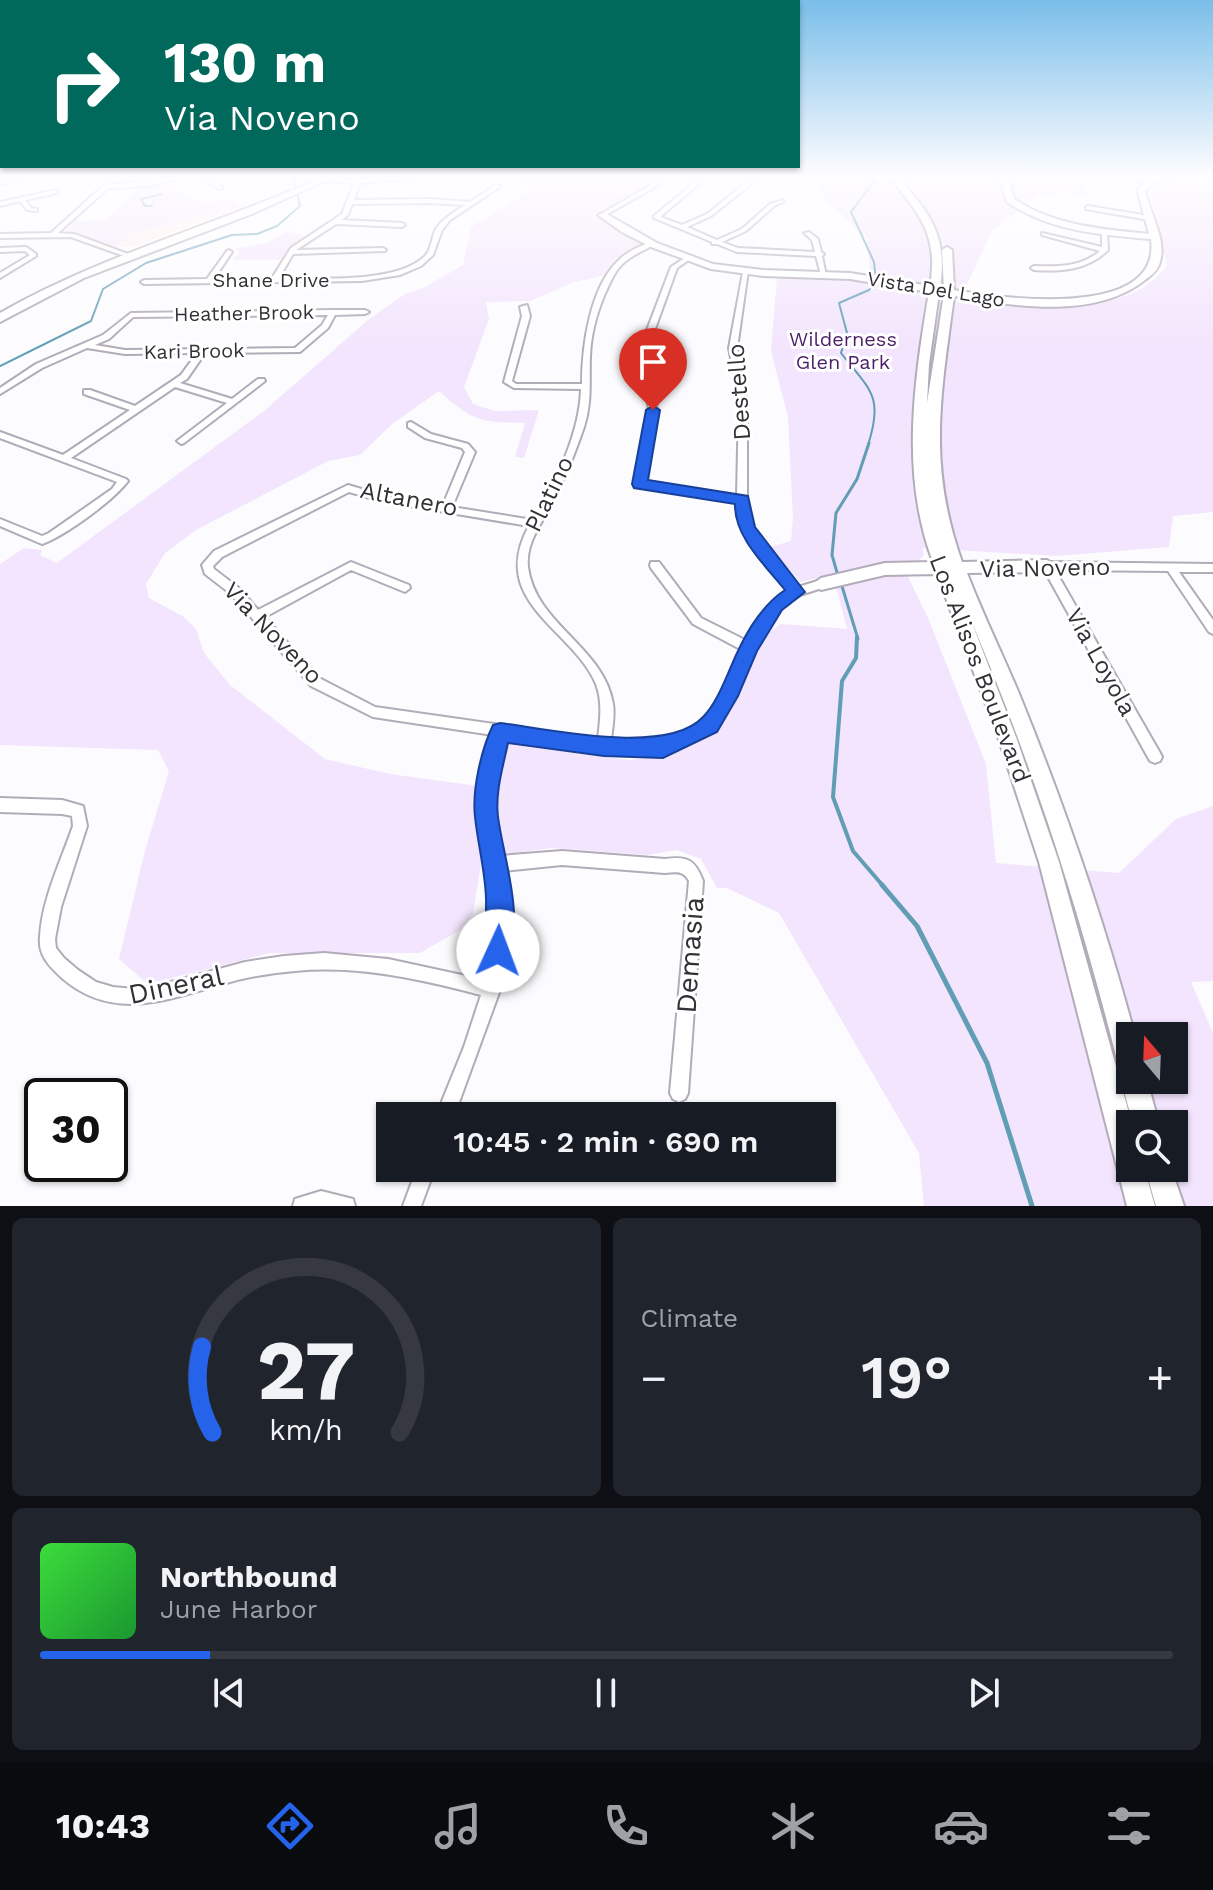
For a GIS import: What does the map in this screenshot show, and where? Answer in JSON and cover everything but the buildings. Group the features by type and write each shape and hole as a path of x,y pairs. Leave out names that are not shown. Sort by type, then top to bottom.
{"main road":[{"path":"0,318 72,278 187,232"},
{"name":"Vista Del Lago","path":"634,232 687,259 746,272 869,279 942,292 1032,302 1104,296 1131,286 1150,272 1157,255 1152,232"},
{"name":"Los Alisos Boulevard","path":"931,232 942,292 933,455 950,569 1049,862 1116,1113"},
{"name":"Los Alisos Boulevard","path":"941,232 951,278 942,292"},
{"path":"1114,232 1153,237"},
{"name":"Via Noveno","path":"821,584 885,569 1047,566"},
{"name":"Los Alisos Boulevard","path":"950,569 1011,696 1053,812 1118,1022"},
{"name":"Los Alisos Boulevard","path":"1134,1182 1141,1206"},
{"path":"1162,1182 1170,1206"}],"street":[{"path":"274,280 298,245 319,232"},
{"name":"Shane Drive","path":"144,282 371,279 398,274 426,260 439,232"},
{"path":"690,232 746,252 821,254"},
{"path":"714,243 739,232"},
{"path":"1104,232 1105,250"},
{"path":"807,233 815,239 824,275"},
{"path":"0,236 54,234 80,237 126,255"},
{"path":"1044,234 1105,250"},
{"path":"0,250 12,235"},
{"name":"Platino","path":"604,746 607,705 601,683 579,649 540,608 526,582 523,550 548,503 581,423 587,387 587,345 612,273 628,255 654,243"},
{"path":"0,250 26,249 34,255 0,276"},
{"path":"292,252 383,250"},
{"path":"1034,268 1077,266 1092,261 1105,250"},
{"path":"209,281 229,252"},
{"path":"687,259 674,267 643,351 653,410 639,484 743,500"},
{"name":"Destello","path":"746,272 733,348 743,401 742,515 747,529 796,592"},
{"path":"524,307 526,316 506,379 510,385 587,387"},
{"name":"Kari Brook","path":"89,346 116,352 301,349 325,326 333,312"},
{"name":"Heather Brook","path":"89,346 115,330 125,319 137,314 365,312"},
{"path":"0,392 39,366 89,346"},
{"path":"65,458 174,384 203,351"},
{"path":"181,441 261,381"},
{"path":"174,384 233,402"},
{"path":"87,392 137,410"},
{"path":"411,425 428,436 465,446 470,452 447,508"},
{"path":"0,435 123,481 115,491 53,536 42,540 0,522"},
{"name":"Altanero","path":"207,565 218,554 348,488 384,499 535,524"},
{"name":"Via Noveno","path":"207,565 209,571 235,591 315,682 373,712 604,746 663,748 709,726 731,690 749,648 776,605 796,592 821,584"},
{"path":"655,565 697,621 749,648"},
{"path":"257,616 351,566 405,588"},
{"name":"Via Noveno","path":"1047,566 1213,568"},
{"name":"Via Loyola","path":"1047,566 1155,757"},
{"path":"1171,568 1213,629"},
{"path":"450,1102 492,990 500,926 496,864 486,794 500,732"},
{"name":"Dineral","path":"0,805 62,807 78,811 80,826 49,922 46,946 54,959 87,989 119,999 157,994 247,969 324,961 423,972 492,990"},
{"name":"Demasia","path":"496,864 562,858 665,866 681,864 692,871 696,881 679,1093"},
{"path":"412,1206 421,1182"},
{"path":"302,1206 321,1200 346,1206"}],"shaded area":[{"path":"173,232 133,247 118,247 128,234"}],"green space":[{"path":"70,232 136,232 128,234 118,247"},
{"path":"286,232 307,236 290,246 280,260 232,260 239,253 236,248 266,243"},
{"name":"Wilderness Glen Park","path":"470,232 625,232 643,243 616,259 602,276 574,282 530,301 486,302 489,319 464,387 473,404 495,411 539,410 524,458 515,457 525,423 478,418 439,391 392,424 360,455 328,461 196,530 165,553 146,584 149,598 184,617 196,629 204,653 230,685 325,759 390,774 492,788 506,744 628,760 664,756 690,745 728,715 765,634 781,624 847,629 833,575 800,582 771,547 791,541 793,518 788,417 771,351 777,277 852,279 870,271 867,239 860,232 991,232 960,300 1000,305 1095,303 1133,293 1156,278 1167,266 1159,232 1213,232 1213,512 1173,516 1169,547 1056,556 922,548 924,555 918,561 901,562 928,618 986,764 996,863 1119,873 1176,819 1213,806 1213,981 1191,982 1213,1033 1213,1206 924,1206 919,1153 779,913 727,888 717,888 701,859 677,850 647,855 552,848 482,857 473,914 460,930 420,953 270,953 148,984 119,959 145,851 169,771 158,750 0,745 0,564 24,548 42,550 40,555 57,563 264,411 368,320 405,294 423,288 463,265"}],"waterway":[{"path":"0,366 91,321 103,289 146,263 232,235 261,232"},
{"path":"860,232 874,262 876,281 869,290 839,303 847,333 841,353 867,385 874,404 875,415 868,445"},
{"path":"838,576 832,555 836,513 857,479 869,443"},
{"path":"841,583 858,639"},
{"path":"857,637 856,658 842,681 833,797 853,851 884,887"},
{"path":"882,885 917,926 987,1063 1032,1206"}],"route":[{"path":"498,951 500,926 496,864 486,794 500,732 604,746 663,748 709,726 731,690 749,648 776,605 796,592 747,529 742,515 743,500 639,484 653,410"}]}
